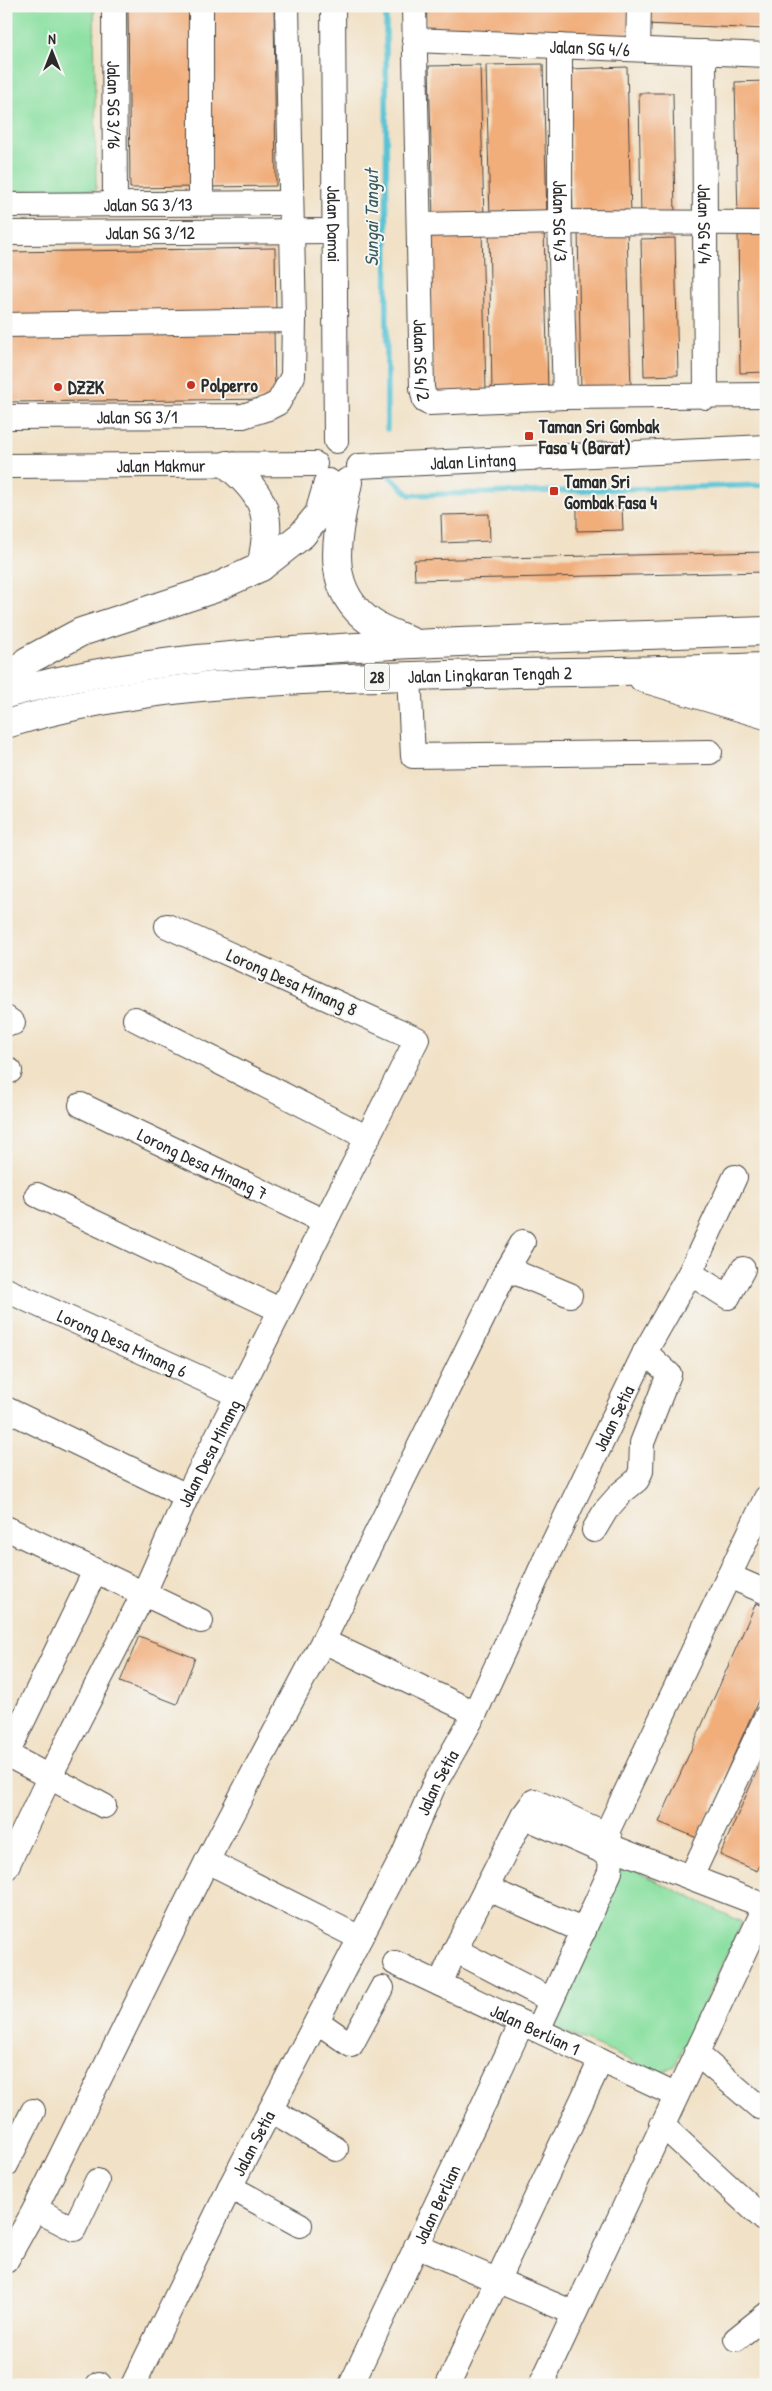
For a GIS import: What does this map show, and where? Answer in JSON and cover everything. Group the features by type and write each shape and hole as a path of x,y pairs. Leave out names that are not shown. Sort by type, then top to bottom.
{"highway":[{"path":"228,465 247,480 261,500 267,526 261,567"},
{"path":"6,684 27,661 81,632 213,589 261,567 302,536 319,514 337,474"},
{"path":"337,474 341,520 337,564 341,588 348,601 372,623 416,644"},
{"name":"Jalan Lingkaran Tengah 2","path":"6,694 86,675 201,657 416,644 766,631"},
{"name":"Jalan Lingkaran Tengah 2","path":"6,724 53,711 145,693 203,685 266,680 766,666"},
{"path":"620,671 766,693"},
{"path":"620,671 766,715"}],"street":[{"name":"Jalan SG 3/16","path":"114,6 115,204"},
{"path":"201,203 202,6"},
{"path":"6,325 294,320 287,6"},
{"name":"Jalan Damai","path":"332,6 336,441"},
{"name":"Jalan SG 4/2","path":"414,6 422,388 425,400 429,403 564,397 766,395"},
{"path":"638,49 639,6"},
{"name":"Jalan SG 4/6","path":"414,40 766,55"},
{"name":"Jalan SG 4/3","path":"560,46 560,222 564,397"},
{"name":"Jalan SG 4/4","path":"704,52 706,397"},
{"name":"Jalan SG 3/13","path":"6,205 290,203"},
{"path":"419,225 560,222 766,223"},
{"name":"Jalan SG 3/12","path":"6,233 334,231"},
{"name":"Jalan SG 3/1","path":"6,417 243,416 268,408 282,397 293,376 294,320"},
{"path":"336,441 348,444 357,454 337,474 318,451 323,445 336,441"},
{"name":"Jalan Lintang","path":"337,474 766,447"},
{"name":"Jalan Makmur","path":"6,466 228,465 337,474"},
{"path":"409,676 412,756 710,752"},
{"name":"Lorong Desa Minang 8","path":"167,926 418,1039"},
{"path":"135,1019 368,1138"},
{"name":"Jalan Desa Minang","path":"8,1861 144,1593 187,1496 418,1039"},
{"name":"Lorong Desa Minang 7","path":"81,1105 325,1222"},
{"name":"Jalan Setia","path":"133,2385 230,2187 318,2022 403,1856 434,1785 475,1712 545,1560 645,1352 690,1273 735,1176"},
{"path":"37,1194 280,1310"},
{"path":"6,2261 35,2209 207,1861 323,1641 507,1268 523,1242"},
{"path":"507,1268 570,1295"},
{"path":"690,1273 728,1297 743,1268"},
{"name":"Lorong Desa Minang 6","path":"6,1290 238,1395"},
{"path":"594,1530 606,1510 621,1493 637,1480 641,1470 642,1443 669,1374 645,1352"},
{"path":"6,1409 187,1496"},
{"path":"606,1842 766,1498"},
{"path":"6,1528 201,1621"},
{"path":"95,1571 6,1754 104,1806"},
{"path":"729,1576 766,1592"},
{"path":"323,1641 475,1712"},
{"path":"691,1877 766,1717"},
{"path":"440,1984 486,1888 529,1808 691,1877 765,1911 675,2095 541,2385"},
{"name":"Jalan Berlian","path":"350,2385 416,2246 530,2026 551,2000 584,1931 610,1872 611,1859 606,1842"},
{"path":"207,1861 360,1938"},
{"path":"486,1888 584,1931"},
{"path":"455,1950 551,2000"},
{"name":"Jalan Berlian 1","path":"395,1963 675,2095"},
{"path":"318,2022 351,2046 382,1988"},
{"path":"696,2053 759,2107"},
{"path":"448,2385 601,2060"},
{"path":"271,2110 336,2149"},
{"path":"6,2165 33,2111"},
{"path":"662,2125 766,2221"},
{"path":"35,2209 74,2229 97,2181"},
{"path":"230,2187 300,2225"},
{"path":"416,2246 574,2313"},
{"path":"736,2339 766,2315"}],"green space":[{"path":"6,6 94,6 96,190 6,191"},
{"path":"623,1865 742,1922 675,2066 660,2073 548,2025"}],"building":[{"path":"128,6 193,6 195,187 130,188"},
{"path":"209,6 274,6 276,186 212,187"},
{"path":"427,6 630,6 628,38 426,30"},
{"path":"645,6 766,6 766,29 645,24"},
{"path":"543,64 547,218 490,219 486,65"},
{"path":"480,65 484,219 433,220 429,66"},
{"path":"627,67 631,216 573,218 570,69"},
{"path":"766,81 766,218 738,219 735,82"},
{"path":"639,93 673,93 675,218 641,218"},
{"path":"627,227 631,390 581,391 578,228"},
{"path":"544,228 548,391 492,392 489,229"},
{"path":"482,229 486,392 433,394 429,230"},
{"path":"766,231 766,372 740,373 738,232"},
{"path":"675,238 678,375 644,376 641,239"},
{"path":"275,248 276,317 7,320 6,252"},
{"path":"274,327 275,399 9,402 8,330"},
{"path":"622,507 623,530 577,531 577,508"},
{"path":"489,514 490,541 442,543 441,515"},
{"path":"766,552 766,572 415,580 414,560"},
{"path":"756,1603 766,1607 766,1683 697,1838 659,1822"},
{"path":"139,1636 195,1658 177,1704 120,1682"},
{"path":"766,1750 766,1850 757,1871 720,1855"}],"waterway":[{"name":"Sungai Tangut","path":"386,6 387,429"},
{"name":"Sungai Tangut","path":"388,475 410,495 766,485"}],"place":[{"name":"Polperro","path":"191,385"},
{"name":"DZZK","path":"58,387"},
{"name":"Taman Sri Gombak Fasa 4 (Barat)","path":"529,436"},
{"name":"Taman Sri Gombak Fasa 4","path":"554,491"}]}
